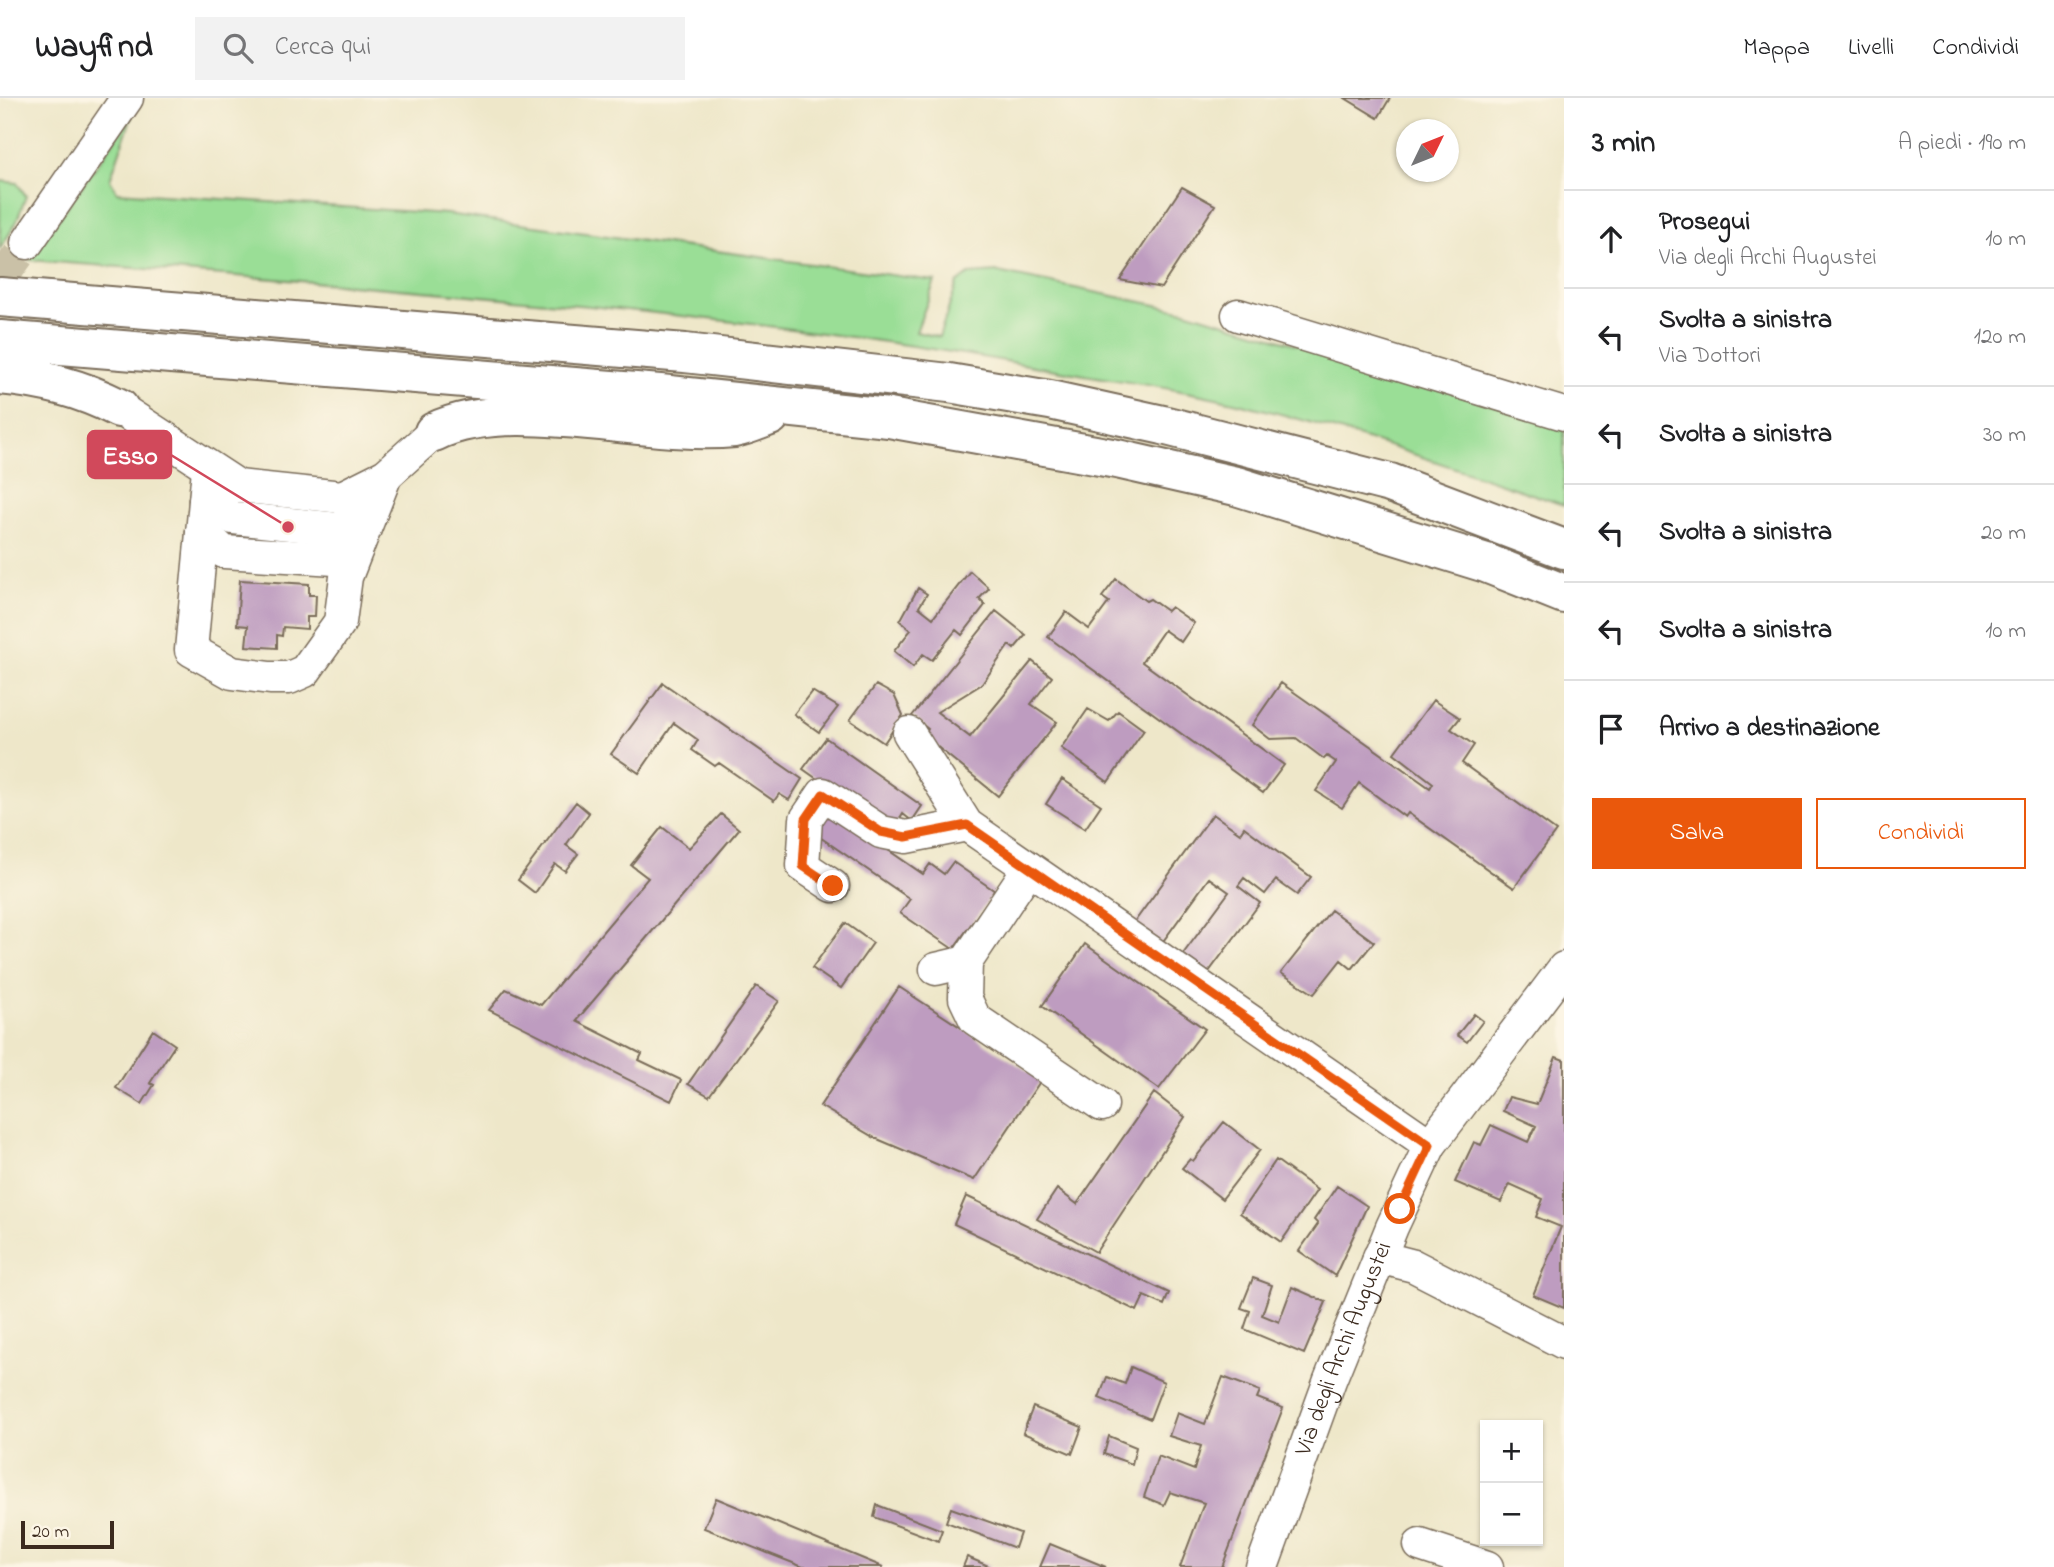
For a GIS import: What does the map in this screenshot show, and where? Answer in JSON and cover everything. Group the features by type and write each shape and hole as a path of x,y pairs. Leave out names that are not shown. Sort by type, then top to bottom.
{"highway":[{"path":"0,297 685,354 949,383 1050,400 1163,425 1390,483 1564,549"},
{"path":"0,340 889,418 1116,459 1236,486 1486,563 1564,594"},
{"path":"0,374 40,379 77,389 118,408"},
{"path":"434,432 455,422 515,416 677,428 736,428 792,408"},
{"path":"1431,497 1469,493 1495,496 1564,520"},
{"path":"1486,563 1564,619"}],"street":[{"path":"27,243 127,98"},
{"path":"1238,315 1564,414"},
{"path":"118,408 206,484 233,518 338,529 371,512"},
{"path":"206,484 342,497 386,475 434,432"},
{"path":"206,484 191,650 232,673 289,678 305,671 340,622 346,577 386,475"},
{"path":"202,532 225,552 335,559 357,548"},
{"path":"909,733 967,825 1029,868 1088,922 1430,1145"},
{"path":"833,886 803,866 806,819 823,794 881,832 906,837 967,825"},
{"path":"1029,868 951,966 975,1019 1102,1105"},
{"name":"Via degli Archi Augustei","path":"1262,1567 1330,1380 1379,1257 1430,1145 1564,968"},
{"path":"1379,1257 1407,1283 1509,1328"},
{"path":"1379,1257 1414,1266 1564,1343"},
{"path":"1420,1545 1487,1567"}],"green space":[{"path":"132,116 110,180 117,192 447,214 935,281 916,332 939,337 957,283 969,274 998,272 1185,311 1564,425 1564,505 1369,440 1250,406 1176,390 923,348 669,314 541,301 29,260"},
{"path":"0,181 17,183 26,196 16,223 0,249"}],"building":[{"path":"1345,98 1390,98 1378,118"},
{"path":"1182,187 1215,205 1161,288 1120,280"},
{"path":"970,571 989,588 979,599 985,605 962,635 956,630 932,660 923,654 913,667 894,651 911,630 900,621 918,588 927,594 919,607 933,618"},
{"path":"1116,579 1146,601 1150,599 1167,611 1171,607 1194,623 1181,642 1164,630 1142,662 1284,765 1263,793 1048,637 1066,612 1089,629 1109,602 1102,597"},
{"path":"240,580 309,584 309,595 316,595 315,617 307,617 307,629 283,627 282,636 277,635 277,648 246,646 248,626 237,625"},
{"path":"996,611 1026,635 1014,649 1009,645 982,684 937,712 970,737 1032,661 1052,677 1031,704 1057,722 998,796 924,736 928,729 912,716"},
{"path":"663,683 802,779 789,800 779,794 774,801 719,763 715,766 692,750 698,740 674,723 639,773 611,754"},
{"path":"1281,683 1430,788 1433,783 1394,753 1433,700 1460,718 1451,729 1474,745 1462,763 1556,831 1514,888 1408,813 1405,817 1359,783 1342,808 1316,791 1336,762 1327,756 1324,759 1296,738 1270,739 1252,725"},
{"path":"876,685 894,695 903,715 884,743 850,720"},
{"path":"812,691 838,707 819,732 794,714"},
{"path":"1088,709 1109,721 1118,711 1144,730 1108,782 1061,748"},
{"path":"826,738 922,806 912,821 903,814 892,832 803,769"},
{"path":"1062,779 1101,805 1085,829 1046,804"},
{"path":"576,802 589,813 566,845 578,854 565,871 555,864 535,893 518,880"},
{"path":"830,810 923,874 930,864 944,874 953,862 995,891 953,949 900,913 910,899 814,833"},
{"path":"721,814 739,829 576,1021 642,1054 639,1060 681,1080 671,1101 489,1010 506,989 541,1005 648,878 631,865 662,827 689,848"},
{"path":"1213,814 1240,833 1244,827 1311,877 1297,895 1276,880 1265,894 1244,878 1238,886 1260,903 1208,973 1183,954 1229,892 1209,878 1161,944 1133,924"},
{"path":"1331,910 1374,942 1352,969 1341,960 1314,994 1281,973"},
{"path":"845,923 873,943 841,988 812,968"},
{"path":"1085,944 1205,1029 1159,1089 1042,1006"},
{"path":"756,986 779,1001 709,1096 688,1084"},
{"path":"899,987 1041,1080 974,1180 875,1138 820,1106"},
{"path":"1474,1014 1483,1021 1467,1042 1457,1035"},
{"path":"153,1030 175,1045 150,1083 154,1085 142,1104 116,1088"},
{"path":"1556,1057 1564,1060 1564,1308 1533,1295 1561,1227 1536,1217 1543,1199 1510,1184 1501,1202 1455,1182 1474,1142 1481,1145 1491,1125 1528,1142 1536,1126 1503,1111 1509,1097 1537,1104"},
{"path":"1154,1093 1185,1117 1096,1252 1037,1219 1057,1189 1077,1204"},
{"path":"1224,1122 1260,1150 1222,1199 1182,1168 1190,1159 1193,1161"},
{"path":"1276,1160 1317,1190 1281,1242 1240,1213"},
{"path":"1337,1186 1367,1206 1335,1276 1299,1251 1318,1224 1314,1220"},
{"path":"966,1196 1169,1293 1164,1305 1144,1296 1137,1311 954,1224"},
{"path":"1253,1278 1272,1285 1262,1315 1279,1322 1292,1287 1326,1302 1304,1354 1244,1329 1250,1311 1241,1308"},
{"path":"1131,1367 1164,1382 1150,1419 1099,1398 1107,1377 1125,1384"},
{"path":"1223,1377 1260,1391 1257,1398 1283,1408 1222,1567 1180,1567 1204,1503 1170,1492 1164,1505 1144,1497 1158,1456 1194,1470 1201,1446 1169,1436 1177,1413 1205,1424"},
{"path":"1033,1407 1082,1427 1072,1454 1023,1433"},
{"path":"1109,1436 1136,1447 1132,1464 1104,1454"},
{"path":"716,1498 883,1567 803,1567 704,1528"},
{"path":"877,1505 942,1530 938,1541 874,1517"},
{"path":"951,1508 1020,1533 1015,1548 946,1522"},
{"path":"1050,1544 1106,1567 1040,1567"},
{"path":"967,1557 991,1567 963,1567"}],"tunnel":[{"path":"0,281 27,243"}],"place":[{"name":"Esso","path":"288,527"}],"route":[{"path":"833,886 803,866 806,819 823,794 881,832 906,837 967,825 1430,1145 1400,1209"}]}
